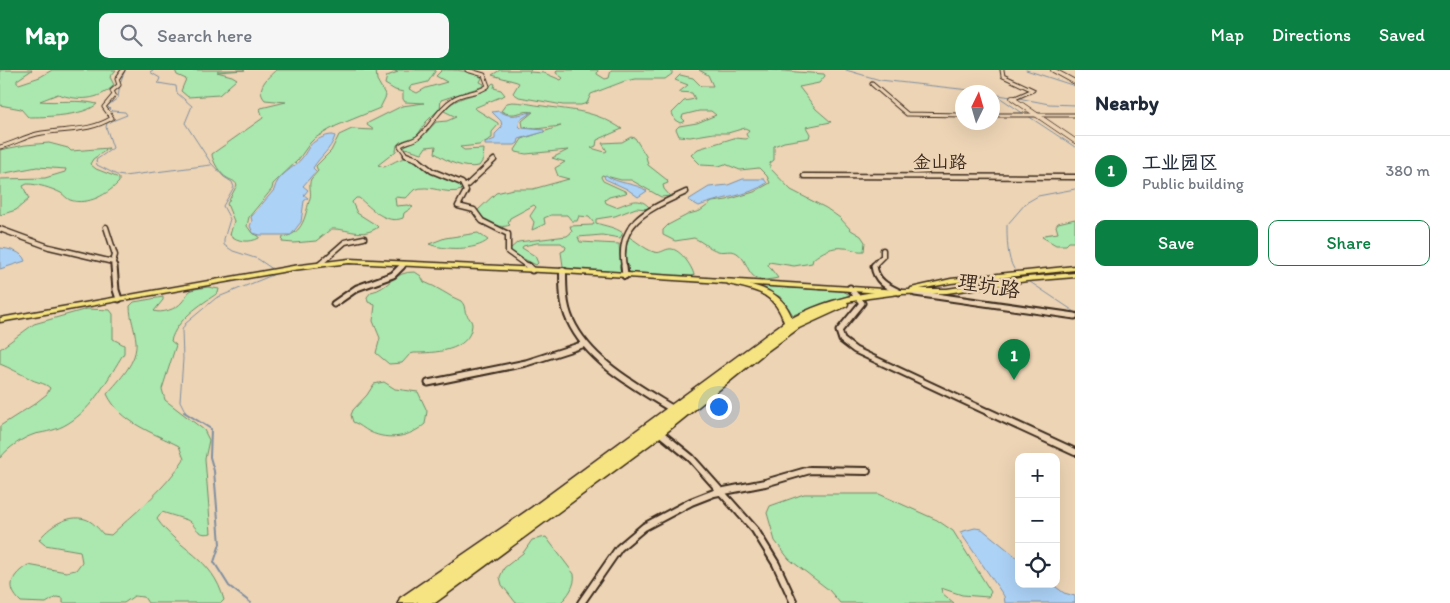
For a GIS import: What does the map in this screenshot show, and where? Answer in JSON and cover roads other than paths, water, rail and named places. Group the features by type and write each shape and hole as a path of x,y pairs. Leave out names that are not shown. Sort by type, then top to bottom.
{"highway":[{"path":"731,282 756,288 776,298 783,305 789,323"},
{"path":"405,603 535,512 789,323 827,304 857,295 899,292"},
{"path":"424,603 659,432 796,326 842,305 857,295"}],"main road":[{"path":"0,320 320,264 349,261 731,282 857,295 947,291 1075,275"},
{"path":"899,292 951,281 1075,268"},
{"path":"1018,274 1026,280"}],"street":[{"path":"0,147 41,133 78,130 107,122 112,118 104,107 114,95 112,91 120,85 117,79 123,70"},
{"path":"465,187 462,183 432,171 417,159 408,156 400,146 404,142 418,139 440,110 451,101 457,97 483,90 488,86 484,75 467,70"},
{"path":"1002,70 1003,76 1033,90 1012,98 1075,141"},
{"path":"1053,70 1075,82"},
{"path":"872,84 907,114 955,115"},
{"path":"1015,98 1075,137"},
{"path":"1000,115 1075,115"},
{"path":"494,160 465,187 466,190 458,206 474,210 482,221 508,234 508,252 523,260 532,270"},
{"name":"金山路","path":"804,176 1075,177"},
{"path":"625,276 622,244 628,230 651,210 686,192"},
{"path":"106,227 115,255 113,262 115,267 116,294 119,298"},
{"path":"0,229 49,247 113,262"},
{"path":"320,264 345,242 364,238"},
{"path":"883,250 883,256 874,265 876,274 883,284 899,292"},
{"path":"334,304 346,298 360,287 393,277 404,264"},
{"path":"564,272 563,293 566,309 575,330 585,344 617,370 674,410"},
{"name":"理坑路","path":"899,292 951,297 1075,316"},
{"path":"857,295 862,305 839,331 841,340 845,343 1075,452"},
{"path":"428,383 526,363 585,344"},
{"path":"659,432 692,458 755,530 776,564 794,603"},
{"path":"581,603 596,578 619,548 644,527 691,502 722,491 765,483 810,470 867,471"}],"water":[{"path":"499,111 508,115 532,112 520,120 519,126 521,128 544,130 544,132 519,139 515,145 485,145 485,143 495,139 495,134 502,127 501,121 492,112"},
{"path":"335,136 331,145 313,168 316,171 303,186 308,190 304,195 308,198 304,201 301,222 291,235 260,235 253,233 250,226 251,217 274,190 279,180 299,162 312,143 323,137"},
{"path":"606,175 647,191 638,197 627,189 605,179 604,176"},
{"path":"743,179 764,179 767,183 751,191 699,206 688,200 709,187 728,185"},
{"path":"0,248 18,253 25,261 0,269"},
{"path":"975,528 982,529 1015,556 1015,588 1057,588 1064,593 1075,596 1075,603 1005,603 1004,596 960,532"}],"waterway":[{"path":"125,70 120,83 118,98 107,106 112,111 125,112 127,115 107,123 106,127 113,148 96,160 97,165 117,175 124,176 211,165"},
{"path":"153,70 150,72 160,78 158,83 176,86 177,93 192,106 185,123 211,163 224,177 232,182 234,187 223,206 230,219 224,245 233,251 258,259 274,270"},
{"path":"846,70 880,80 955,88"},
{"path":"1026,70 1075,86"},
{"path":"1000,95 1011,97"},
{"path":"1000,98 1024,114"},
{"path":"1018,98 1049,104 1075,105"},
{"path":"1028,116 1075,147"},
{"path":"1014,269 1007,242 1007,225 1026,203 1038,196 1075,189"},
{"path":"186,413 180,401 183,359 182,330 185,324 216,298 275,274"},
{"path":"1030,282 1075,312"},
{"path":"184,412 211,429 210,457 214,471 220,544 214,562 229,586 251,603"}],"place":[{"name":"工业园区","path":"1014,380"}]}
